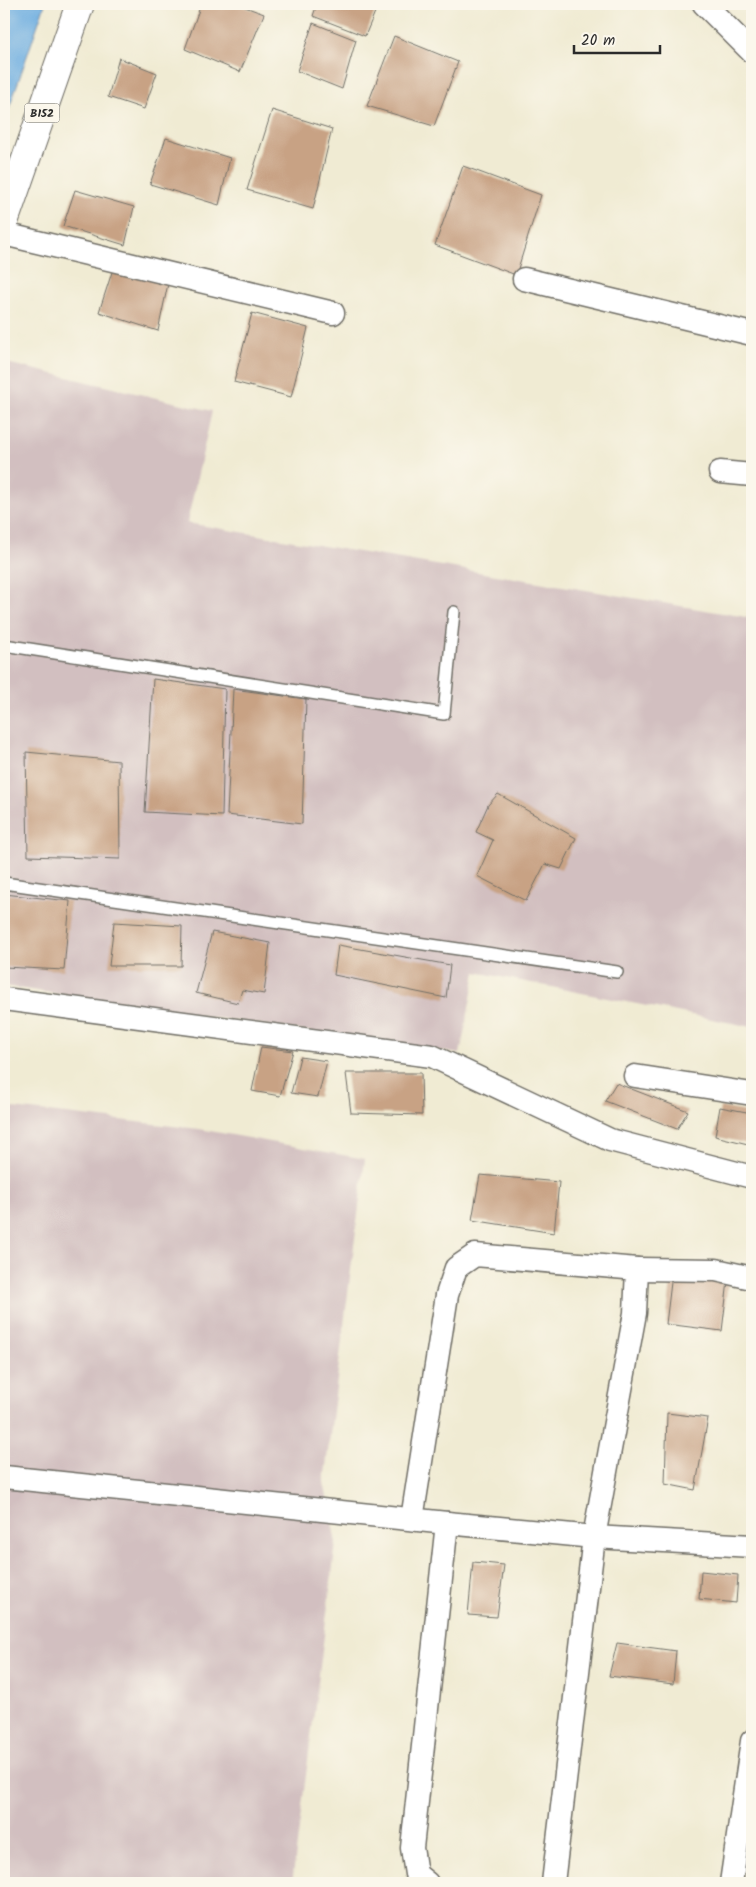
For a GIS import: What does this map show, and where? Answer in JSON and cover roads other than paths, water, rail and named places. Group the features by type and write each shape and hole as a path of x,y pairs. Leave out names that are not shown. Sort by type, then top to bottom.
{"main road":[{"name":"B152","path":"4,222 80,4"}],"street":[{"path":"704,4 752,52"},
{"path":"4,234 333,313"},
{"path":"524,280 752,334"},
{"path":"720,472 752,475"},
{"path":"4,998 432,1056 610,1140 752,1177"},
{"path":"635,1076 752,1094"},
{"path":"412,1519 446,1295 456,1268 475,1255 637,1270 716,1270 752,1278"},
{"path":"553,1883 594,1537 635,1313 637,1270"},
{"path":"4,1477 594,1537 752,1546"},
{"path":"426,1883 416,1874 412,1848 447,1523"},
{"path":"731,1883 752,1741"}],"lane":[{"path":"4,645 444,714 454,612"},
{"path":"4,883 618,972"}],"water":[{"path":"4,4 45,4 4,123"}]}
